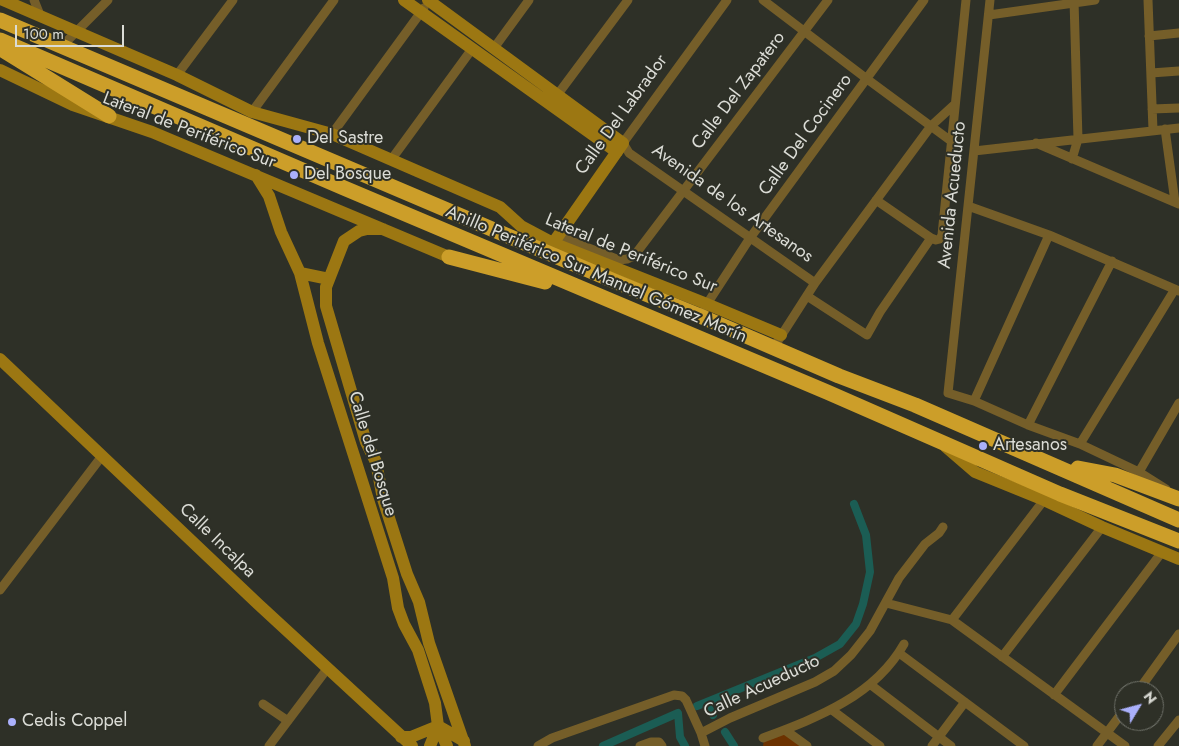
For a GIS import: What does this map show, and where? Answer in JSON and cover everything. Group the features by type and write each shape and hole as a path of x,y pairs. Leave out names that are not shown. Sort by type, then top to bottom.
{"highway":[{"name":"Anillo Periférico Sur Manuel Gómez Morín","path":"0,20 61,47 552,244 614,282 704,310 778,341 839,376 915,405 1179,520"},
{"name":"Anillo Periférico Sur Manuel Gómez Morín","path":"0,40 1060,494 1179,541"},
{"path":"0,48 109,116"},
{"path":"449,257 598,296"},
{"path":"1052,464 1115,475 1179,498"}],"street":[{"name":"Lateral de Periférico Sur","path":"4,0 77,30 177,75 252,112 332,134 500,207 521,226 552,244"},
{"path":"34,0 40,15"},
{"path":"61,47 108,0"},
{"path":"177,75 233,0"},
{"path":"252,112 334,0"},
{"name":"Avenida de los Artesanos","path":"404,0 549,105 623,149"},
{"path":"332,134 430,0"},
{"name":"Avenida de los Artesanos","path":"430,0 557,94 623,149 815,283"},
{"path":"494,48 530,0"},
{"path":"549,105 628,0"},
{"name":"Calle Del Labrador","path":"552,244 623,149 726,0"},
{"path":"763,0 951,140"},
{"name":"Calle Del Zapatero","path":"552,244 619,260 634,256 828,0"},
{"name":"Calle Del Cocinero","path":"704,310 750,238 924,0"},
{"name":"Avenida Acueducto","path":"935,238 942,235 966,0"},
{"name":"Avenida Acueducto","path":"974,401 948,393 990,0"},
{"path":"989,16 1074,1 1095,0"},
{"path":"1148,0 1153,130"},
{"path":"1072,159 1078,139 1074,1"},
{"path":"1149,36 1179,33"},
{"path":"391,160 472,49"},
{"name":"Lateral de Periférico Sur","path":"0,70 73,105 152,132 449,257"},
{"path":"1151,73 1179,71"},
{"path":"778,341 815,283 931,126 955,104"},
{"path":"1152,109 1179,108"},
{"path":"974,151 1179,128"},
{"path":"1036,143 1177,203 1165,129"},
{"name":"Calle del Bosque","path":"256,175 269,196 281,232 300,273 318,343 393,578 398,608 418,650 427,676 435,703 438,726 430,746"},
{"path":"807,296 866,335 880,312 935,238 876,200"},
{"path":"968,206 1112,261 1177,290 1080,444"},
{"name":"Calle del Bosque","path":"383,229 359,231 344,242 326,287 326,306 366,442 376,462 383,499 406,574 419,602 430,643 465,743"},
{"path":"1049,236 974,401 1028,425 1080,444 1139,472 1179,498"},
{"path":"1028,425 1112,261"},
{"path":"300,273 329,279"},
{"name":"Calle Incalpa","path":"0,358 327,669 412,746"},
{"path":"1139,472 1179,403"},
{"path":"942,443 975,472 1179,559"},
{"path":"0,590 102,456"},
{"path":"952,620 1044,500"},
{"name":"Calle Acueducto","path":"538,746 552,738 674,695 682,696 686,700 701,733 730,718 815,682 834,671 851,655 870,631 898,578 925,544 939,533 942,527"},
{"path":"1002,657 1102,527"},
{"path":"1054,695 1162,552"},
{"path":"886,603 952,620 1124,746"},
{"path":"1145,681 1179,634"},
{"path":"763,738 832,710 871,685 899,653 904,644"},
{"path":"899,653 1024,746"},
{"path":"269,746 327,669"},
{"path":"871,685 951,746"},
{"path":"932,746 965,702"},
{"path":"262,704 288,722"},
{"path":"832,710 880,746"},
{"path":"1158,746 1179,720"},
{"path":"1097,746 1114,724"},
{"path":"401,737 411,737 438,726"},
{"path":"438,726 465,743"},
{"path":"438,726 447,746"},
{"path":"785,730 807,746"},
{"path":"701,733 704,746"},
{"path":"640,746 651,742 658,742 662,746"}],"shaded area":[{"path":"786,732 804,746 763,746 764,740"}],"waterway":[{"path":"697,706 815,658 840,644 856,624 863,604 870,572 866,535 854,504"},
{"path":"706,703 713,715"},
{"path":"603,746 678,713 680,737 685,746"},
{"path":"725,732 734,746"}],"place":[{"name":"Del Sastre","path":"297,139"},
{"name":"Del Bosque","path":"294,175"},
{"name":"Artesanos","path":"983,446"},
{"name":"Cedis Coppel","path":"12,722"}]}
